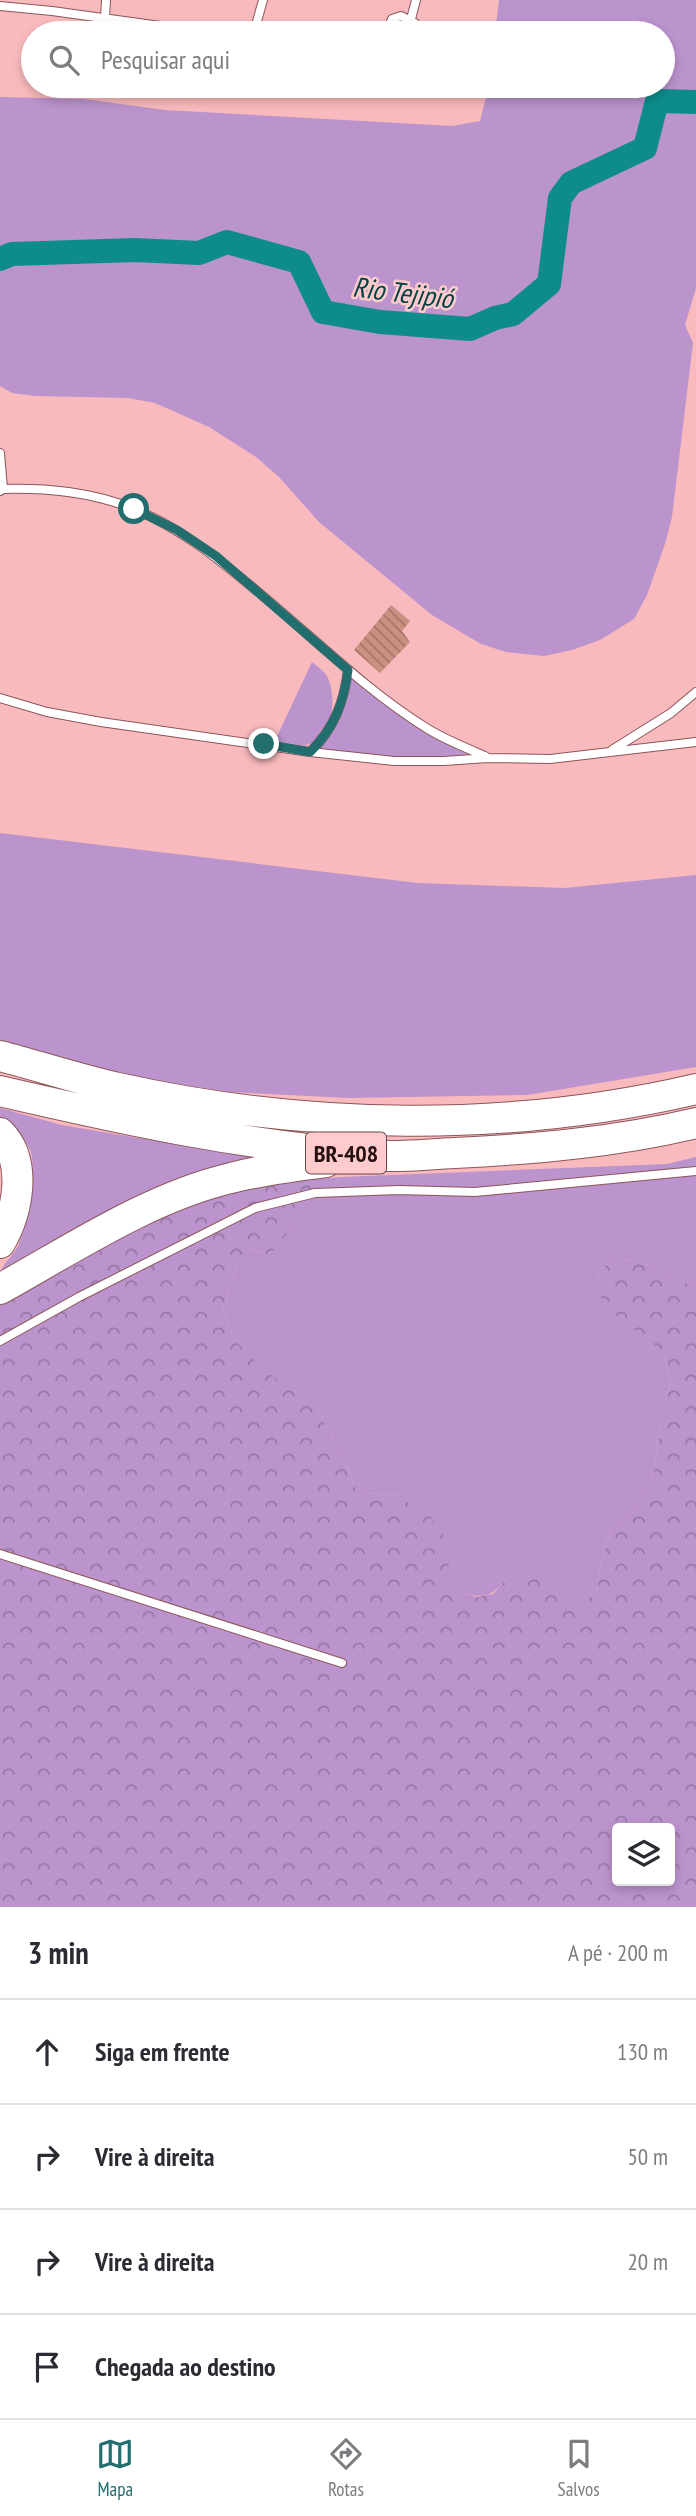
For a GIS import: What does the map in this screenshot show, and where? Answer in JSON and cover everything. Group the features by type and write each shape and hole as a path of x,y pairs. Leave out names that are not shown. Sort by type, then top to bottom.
{"highway":[{"name":"BR-408","path":"0,1056 117,1088 270,1114 340,1118 407,1121 535,1116 636,1103 696,1088"},
{"path":"340,1118 530,1101 599,1088 647,1086 696,1076"},
{"name":"BR-408","path":"0,1091 134,1121 263,1143 373,1156 536,1149 647,1135 696,1123"},
{"path":"0,1133 16,1165 17,1197 8,1230 0,1243"},
{"path":"0,1289 104,1231 169,1199 229,1178 282,1167 373,1156"}],"lane":[{"path":"105,18 106,0"},
{"path":"257,21 263,0"},
{"path":"391,21 405,16 411,19 416,0"},
{"path":"0,6 126,21"},
{"path":"0,453 2,490 48,488 91,495 134,509 177,530 216,556 348,670 428,729 488,758"},
{"path":"310,752 329,731 341,707 348,670"},
{"path":"608,752 671,713 696,692"},
{"path":"0,698 47,712 101,722 310,752 394,761 550,759 696,742"},
{"path":"0,1341 79,1297 255,1208 281,1201 315,1193 399,1190 475,1192 616,1181 696,1171"},
{"path":"0,1554 342,1663"}],"green space":[{"path":"499,0 696,0 696,288 685,325 693,343 672,517 647,595 634,619 600,640 544,656 506,652 481,644 432,615 319,522 279,477 256,457 209,427 155,403 128,398 35,396 12,393 0,386 0,97 84,99 165,110 452,126 480,121 486,98 675,98 675,21 496,21"},
{"path":"312,662 327,676 331,687 331,716 327,726 316,741 307,745 274,743"},
{"path":"348,670 403,712 488,758 423,758 310,752 329,731"},
{"path":"0,833 418,883 564,888 696,875 696,1067 527,1095 348,1098 229,1092 132,1077 0,1044"},
{"path":"0,1108 62,1125 276,1161 208,1172 166,1183 0,1278 4,1265 16,1250 21,1237 30,1198 32,1158 28,1146 0,1120"},
{"path":"696,1157 696,1288 636,1260 616,1259 600,1269 597,1282 663,1351 671,1383 663,1408 653,1477 634,1511 610,1531 601,1563 597,1593 581,1601 562,1590 545,1574 511,1574 495,1591 484,1596 461,1592 447,1561 445,1539 398,1496 368,1493 355,1487 344,1458 317,1409 262,1369 234,1339 223,1310 239,1259 251,1249 268,1255 276,1249 296,1222 342,1177 667,1164"},
{"path":"342,1177 296,1222 276,1249 268,1255 252,1249 239,1259 223,1310 234,1339 263,1369 317,1409 344,1458 355,1487 368,1493 398,1496 430,1516 446,1539 447,1561 461,1592 477,1597 493,1594 511,1574 526,1569 545,1573 562,1590 581,1601 597,1593 601,1563 610,1531 634,1511 653,1477 663,1408 671,1383 663,1351 621,1320 602,1301 597,1282 600,1269 616,1259 636,1260 696,1288 696,1907 0,1907 0,1305 127,1234 199,1198 275,1182"}],"building":[{"path":"391,605 410,621 402,631 410,642 380,673 354,650"}],"waterway":[{"name":"Rio Tejipió","path":"0,259 12,254 135,250 199,253 227,242 299,262 323,312 380,322 470,329 495,318 513,314 549,284 560,198 571,183 645,148 657,101 696,102"}],"route":[{"path":"134,509 177,530 216,556 348,670 341,707 329,731 310,752 264,744"}]}
